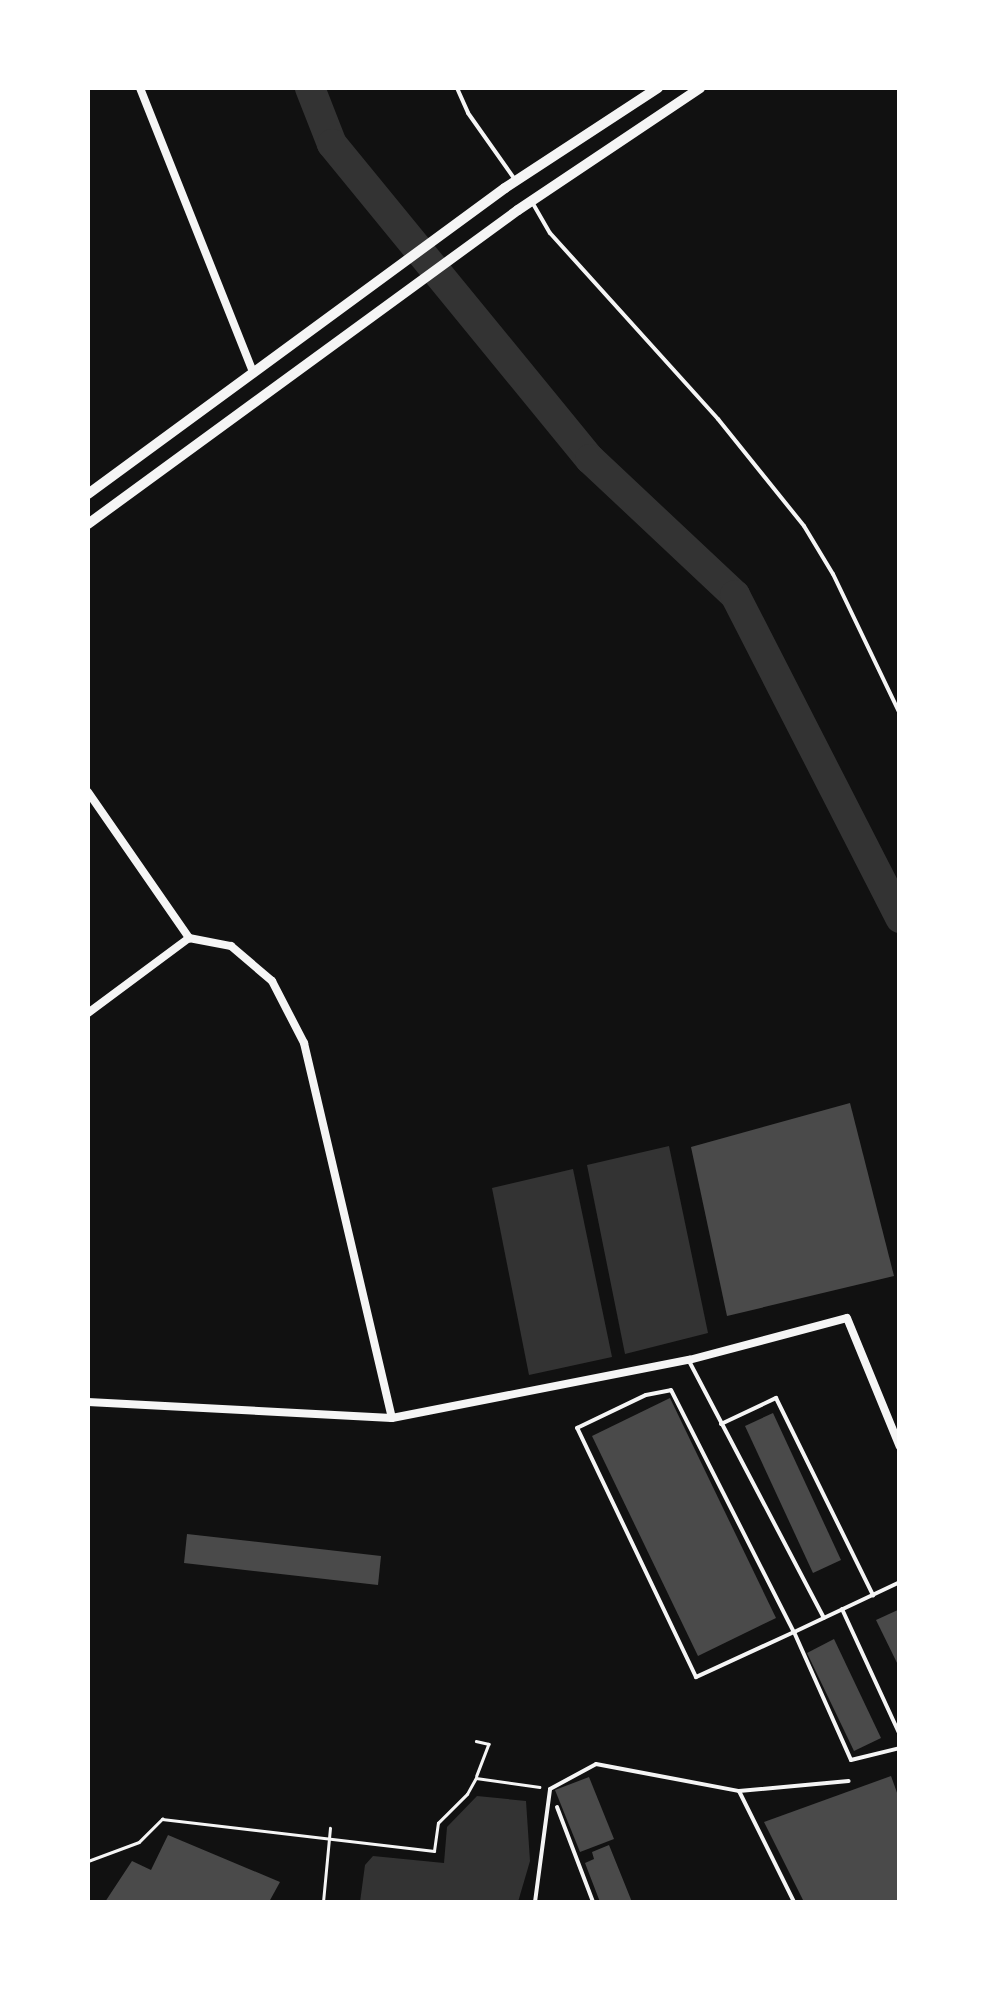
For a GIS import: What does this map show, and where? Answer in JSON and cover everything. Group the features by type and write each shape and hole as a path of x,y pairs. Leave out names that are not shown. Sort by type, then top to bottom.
{"main road":[{"path":"88,494 505,188 658,88"},
{"path":"88,524 518,210 700,88"}],"street":[{"path":"140,88 253,372"},
{"path":"88,792 189,938 231,946 272,981 304,1042 392,1418"},
{"path":"88,1012 189,938"},
{"path":"88,1402 392,1418 689,1360 847,1318 900,1447"}],"lane":[{"path":"457,88 468,113 516,181"},
{"path":"531,201 550,233 718,420 804,526 832,574 900,714"},
{"path":"689,1360 824,1618"},
{"path":"900,1582 794,1632 696,1677 576,1428 646,1396 671,1390 794,1632 850,1760 900,1748"},
{"path":"721,1424 776,1398 873,1595"},
{"path":"842,1609 900,1735"},
{"path":"535,1902 550,1789 596,1764 739,1791 848,1781"},
{"path":"739,1791 794,1902"},
{"path":"557,1808 593,1902"}],"path":[{"path":"88,1862 139,1842 162,1819 434,1851 438,1822 467,1794 489,1744 476,1741"},
{"path":"476,1778 550,1789"},
{"path":"322,1902 330,1828"}],"shaded area":[{"path":"669,1146 708,1333 625,1354 587,1165"},
{"path":"573,1169 612,1357 529,1375 492,1188"},
{"path":"477,1796 526,1801 530,1861 518,1902 360,1902 365,1865 373,1856 444,1863 447,1827"}],"building":[{"path":"850,1103 894,1276 727,1316 691,1147"},
{"path":"670,1398 776,1618 698,1656 592,1436"},
{"path":"773,1413 841,1560 813,1573 745,1426"},
{"path":"187,1534 381,1556 378,1585 184,1563"},
{"path":"900,1609 900,1669 876,1620"},
{"path":"834,1639 881,1738 854,1751 807,1653"},
{"path":"891,1776 900,1801 900,1902 804,1902 764,1822"},
{"path":"589,1777 614,1839 580,1852 555,1790"},
{"path":"168,1835 280,1882 269,1902 105,1902 132,1861 151,1870"},
{"path":"609,1845 632,1902 600,1902 585,1863 594,1859 592,1852"}],"waterway":[{"path":"310,88 332,144 590,459 735,595 900,918"}]}
